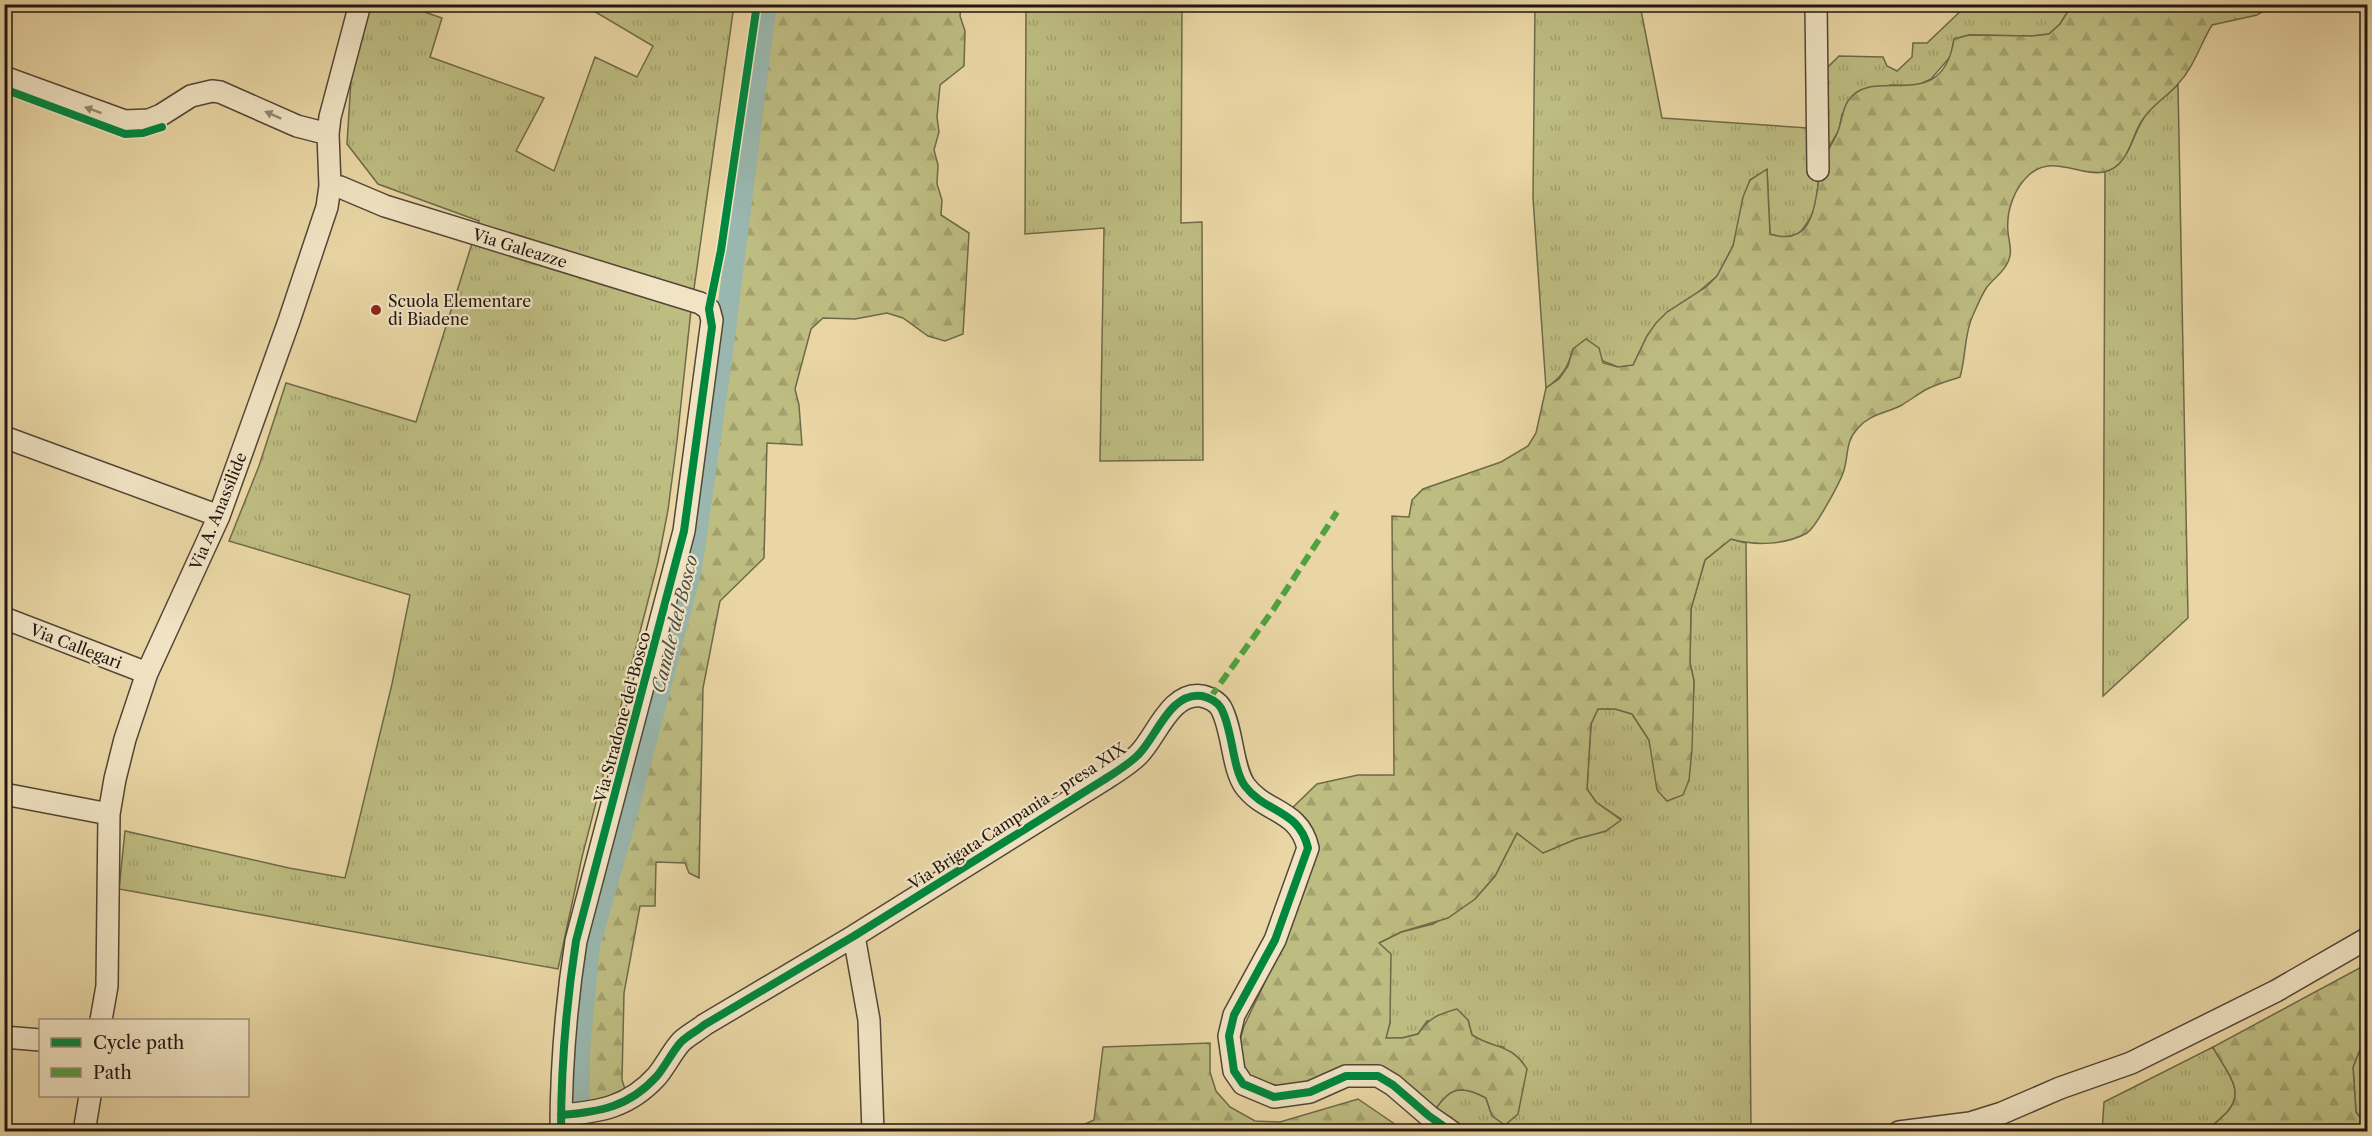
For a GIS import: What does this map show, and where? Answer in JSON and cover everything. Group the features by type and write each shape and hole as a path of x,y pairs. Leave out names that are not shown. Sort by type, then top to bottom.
{"street":[{"name":"Via A. Anassilide","path":"102,1019 107,986 109,814 125,739 147,673 219,516 290,321 327,207 330,186 328,134 335,92 360,4"},
{"path":"1816,4 1818,170"},
{"path":"4,77 125,121 149,120 190,96 212,91 220,92 297,126 328,134"},
{"name":"Via Galeazze","path":"330,186 340,187 385,206 700,303 709,309"},
{"name":"Via Stradone del Bosco","path":"561,1123 561,1063 567,998 576,941 684,531 712,327 709,309"},
{"path":"4,438 219,516"},
{"name":"Via Callegari","path":"4,618 147,673"},
{"name":"Via Brigata Campania - presa XIX","path":"561,1123 619,1105 641,1091 658,1075 682,1041 704,1025 854,936 1123,767 1139,755 1170,710 1183,700 1196,695 1210,698 1220,706 1231,736 1244,785 1256,798 1296,823 1305,833 1308,848 1275,940 1234,1015 1229,1036 1234,1071 1243,1084 1274,1097 1310,1092 1346,1076 1378,1076 1452,1131"},
{"path":"4,794 109,814"},
{"path":"854,936 869,1020 873,1131"},
{"path":"1899,1131 1970,1123 2002,1113 2060,1088 2131,1063 2276,991 2367,938"},
{"path":"4,1037 39,1040"},
{"path":"84,1131 90,1097"}],"green space":[{"path":"370,5 404,5 442,18 430,57 544,98 516,151 554,171 595,57 637,77 653,46 592,10 595,5 734,5 691,310 668,510 658,562 582,857 558,969 119,889 125,831 289,868 345,878 392,684 410,595 229,541 259,466 286,383 416,422 479,221 378,184 347,144 351,80"},
{"path":"764,5 961,5 960,16 965,31 964,66 940,85 937,117 939,132 934,150 938,165 937,184 942,200 941,215 969,233 963,334 945,341 928,336 903,318 887,313 855,319 823,318 811,329 795,389 799,405 802,445 767,443 764,558 720,601 703,688 699,878 689,873 685,863 656,862 655,906 640,906 624,993 622,1080 625,1089 615,1098 573,1112 574,1076 584,982 610,864 686,569 696,515 720,313"},
{"path":"1026,5 1182,5 1181,223 1202,222 1203,460 1100,461 1104,228 1025,234"},
{"path":"1535,5 1640,5 1662,118 1808,128 1825,70 1839,56 1883,57 1887,66 1897,71 1912,57 1913,43 1927,43 1967,5 2072,5 2060,24 2049,34 1969,35 1954,39 1951,56 1931,79 1916,86 1890,85 1842,114 1839,130 1823,157 1816,205 1800,233 1785,239 1770,234 1767,170 1750,180 1733,246 1717,276 1647,336 1633,366 1618,367 1573,349 1564,372 1546,388 1533,198"},
{"path":"2072,5 2273,5 2257,15 2212,25 2184,77 2147,114 2124,157 2113,169 2095,173 2048,166 2039,168 2024,180 2015,193 2008,216 2010,250 2008,262 1985,290 1973,315 1968,330 1960,377 1929,388 1902,405 1868,420 1858,428 1849,443 1844,470 1838,484 1822,513 1807,533 1789,540 1770,543 1750,543 1731,539 1705,560 1691,609 1690,663 1694,681 1692,750 1689,780 1683,795 1667,801 1657,790 1649,740 1632,714 1615,709 1598,709 1591,724 1587,789 1596,802 1621,820 1606,831 1576,839 1543,853 1517,833 1495,876 1475,899 1448,918 1401,932 1379,943 1391,954 1390,1023 1386,1038 1402,1038 1418,1034 1434,1017 1457,1009 1468,1020 1472,1035 1509,1051 1527,1069 1518,1114 1505,1125 1492,1116 1486,1098 1468,1090 1461,1090 1454,1091 1442,1100 1431,1116 1382,1079 1264,1093 1239,1067 1239,1044 1244,1026 1276,959 1309,856 1285,815 1317,784 1358,775 1394,775 1392,516 1409,517 1412,500 1423,489 1501,462 1528,446 1536,433 1546,388 1559,379 1568,366 1573,349 1586,339 1599,348 1603,363 1618,367 1633,365 1656,323 1667,312 1706,287 1717,276 1733,246 1743,197 1750,180 1767,169 1770,234 1786,237 1798,234 1806,226 1811,216 1823,160 1836,135 1846,104 1859,91 1873,86 1922,83 1936,77 1947,63 1954,39 1969,35 2049,34 2060,24"},
{"path":"2178,85 2188,618 2103,696 2105,172 2125,156 2149,111"},
{"path":"1731,539 1746,543 1751,1131 1462,1131 1431,1116 1448,1094 1468,1090 1486,1098 1492,1116 1504,1047 1487,1044 1472,1035 1468,1020 1427,1021 1418,1034 1402,1038 1385,1038 1390,1023 1379,943 1401,932 1433,924 1475,899 1495,876 1517,833 1543,853 1576,839 1606,831 1621,819 1596,802 1587,789 1591,724 1598,709 1615,709 1632,714 1649,740 1653,758 1689,780 1694,681 1690,663 1691,609 1705,560"},
{"path":"2367,964 2367,1049 2359,1052 2353,1067 2356,1112 2367,1124 2367,1131 2208,1131 2228,1111 2235,1095 2231,1079 2213,1047"},
{"path":"1210,1043 1210,1072 1216,1091 1230,1107 1255,1121 1280,1122 1358,1099 1405,1131 1070,1131 1094,1120 1103,1047"},
{"path":"2213,1047 2231,1079 2235,1095 2228,1111 2208,1131 2102,1132 2104,1102"},
{"path":"2367,1049 2367,1124 2365,1124 2356,1112 2353,1067 2359,1052"},
{"path":"770,1125 770,1131 731,1131 731,1128"}],"waterway":[{"name":"Canale del Bosco","path":"578,1132 580,1043 589,948 691,571 722,356 766,4"}],"marked path":[{"path":"1210,698 1273,610 1337,512"}],"cycle path":[{"path":"561,1132 565,1036 576,941 684,531 712,327 709,309 721,250 757,4"},
{"path":"4,89 125,134 143,133 162,127"},
{"path":"561,1115 601,1110 636,1095 657,1076 678,1046 704,1025 854,936 1118,771 1131,762 1145,747 1172,708 1191,696 1202,696 1213,700 1221,708 1228,727 1237,769 1245,786 1262,802 1289,818 1304,835 1308,848 1275,940 1234,1015 1229,1036 1234,1071 1243,1084 1274,1097 1310,1092 1346,1076 1378,1076 1393,1085 1429,1116 1452,1132"}],"place":[{"name":"Scuola Elementare di Biadene","path":"376,310"}]}
